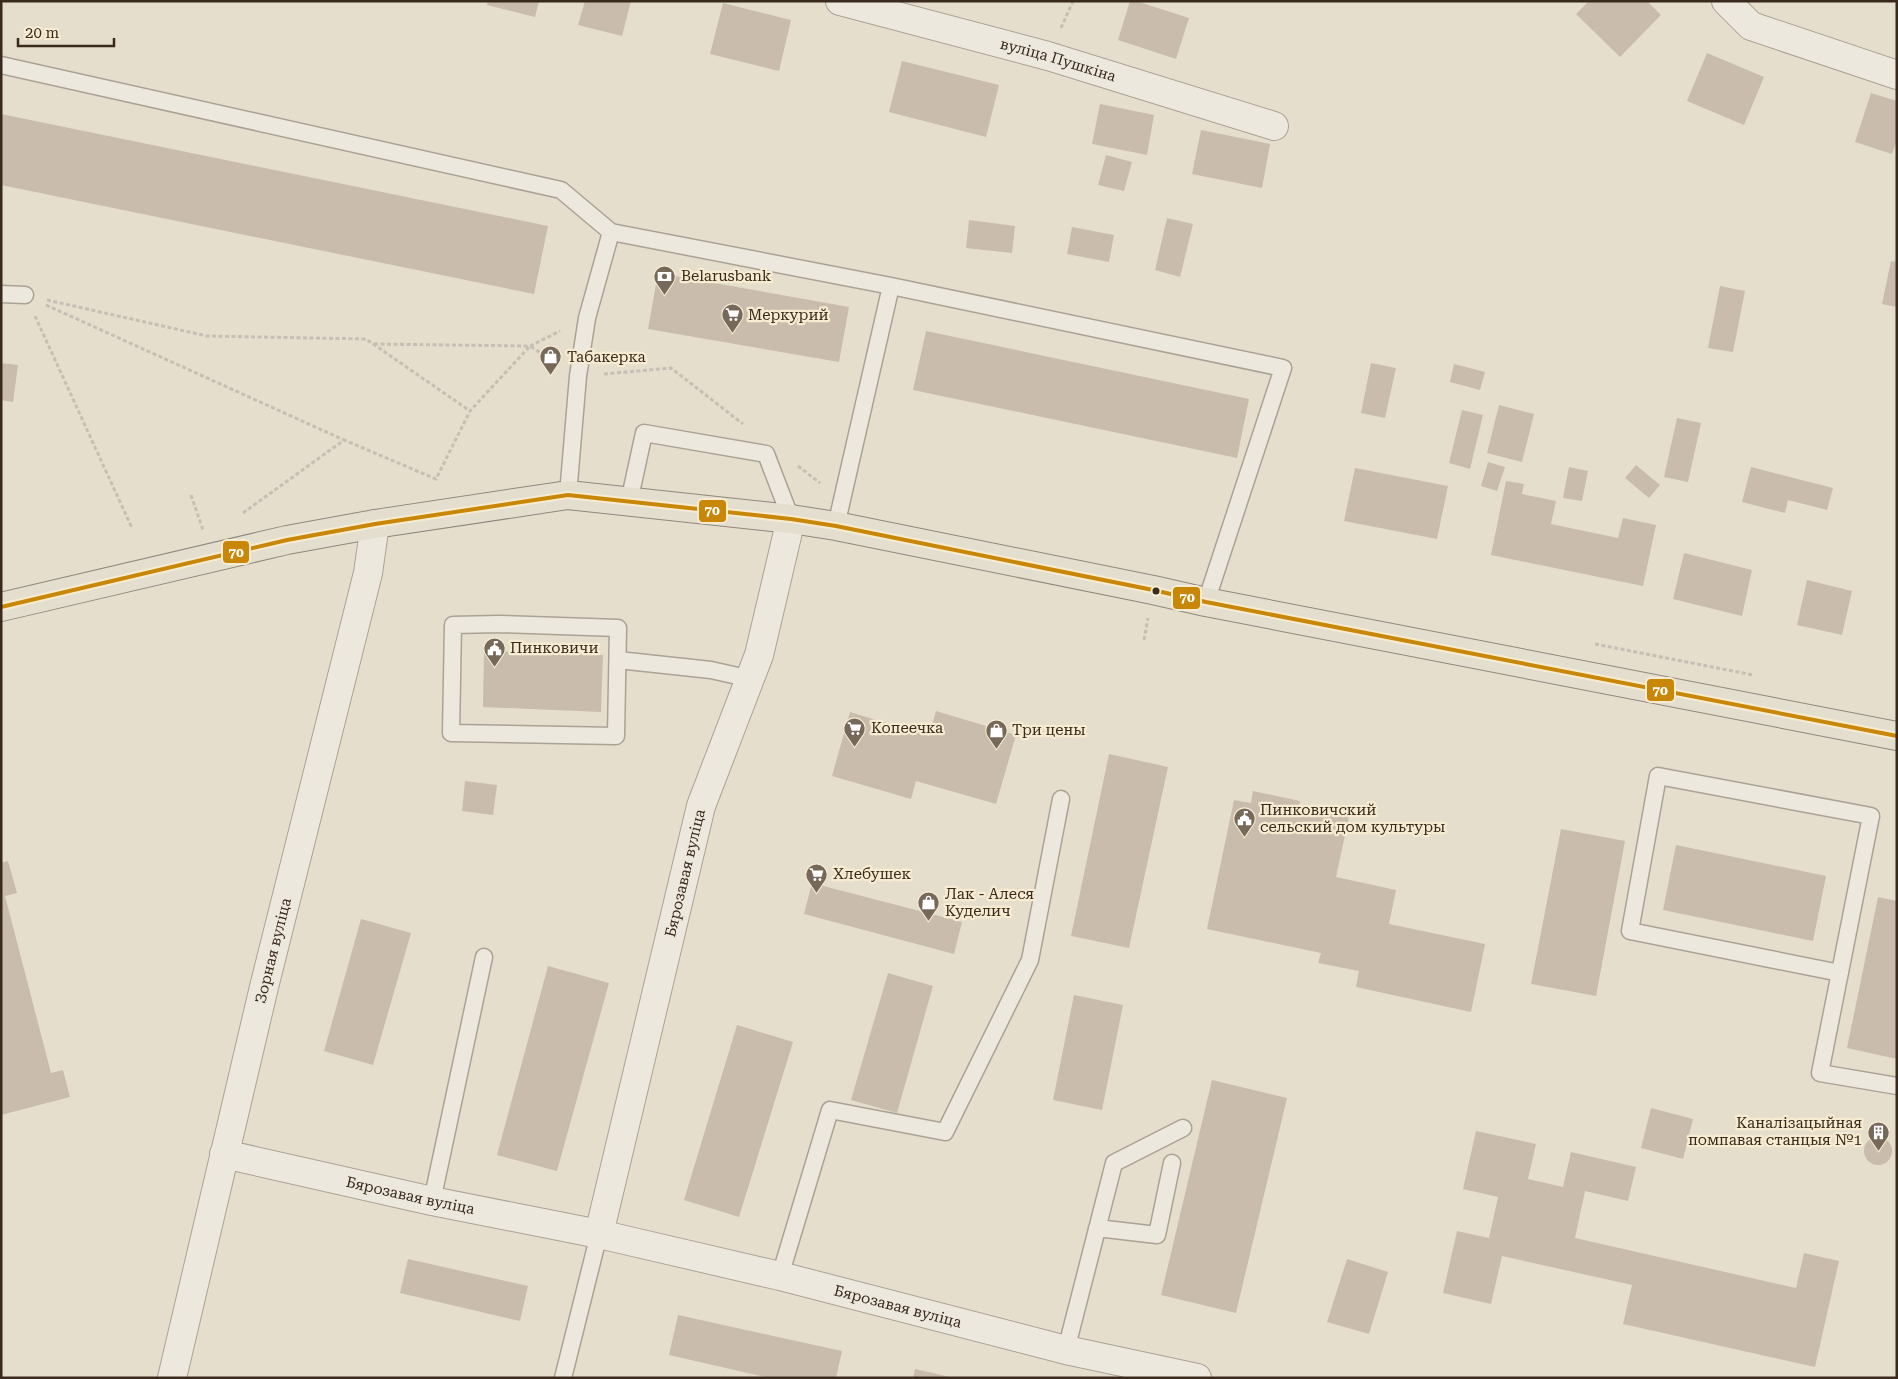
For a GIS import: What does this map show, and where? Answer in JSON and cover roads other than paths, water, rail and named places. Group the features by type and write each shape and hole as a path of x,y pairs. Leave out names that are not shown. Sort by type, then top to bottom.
{"main road":[{"path":"1,607 287,540 375,524 568,496 791,519 836,526 1206,602 1897,736"}],"street":[{"name":"вуліца Пушкіна","path":"840,1 1048,56 1274,126"},
{"path":"1726,1 1751,26 1897,74"},
{"name":"Бярозавая вуліца","path":"599,1234 701,806 762,646 791,519"},
{"name":"Зорная вуліца","path":"172,1378 224,1154 368,573 375,524"},
{"name":"Бярозавая вуліца","path":"224,1154 432,1201 599,1234 780,1276 1066,1350 1197,1378"}],"lane":[{"path":"1,65 561,190 611,232 891,286 1283,368 1206,602"},
{"path":"568,496 578,376 587,318 611,232"},
{"path":"836,526 891,286"},
{"path":"1,294 25,295"},
{"path":"629,502 644,433 766,454 791,519"},
{"path":"499,624 618,628 618,660 616,736 451,733 452,625 499,624"},
{"path":"618,660 711,670 751,679"},
{"path":"1840,973 1630,931 1658,776 1870,816 1840,973 1820,1073 1897,1086"},
{"path":"780,1276 830,1110 945,1132 1030,960 1061,799"},
{"path":"432,1201 484,956"},
{"path":"1066,1350 1114,1163 1183,1128"},
{"path":"1098,1228 1157,1235 1172,1164"},
{"path":"563,1378 599,1234"}],"place":[{"name":"Belarusbank","path":"665,295"},
{"name":"Меркурий","path":"732,334"},
{"name":"Табакерка","path":"551,376"},
{"name":"Пинковичи","path":"494,667"},
{"name":"Копеечка","path":"855,747"},
{"name":"Три цены","path":"996,749"},
{"name":"Пинковичский сельский дом культуры","path":"1244,838"},
{"name":"Хлебушек","path":"817,893"},
{"name":"Лак - Алеся Куделич","path":"929,922"},
{"name":"Каналізацыйная помпавая станцыя №1","path":"1878,1151"}]}
